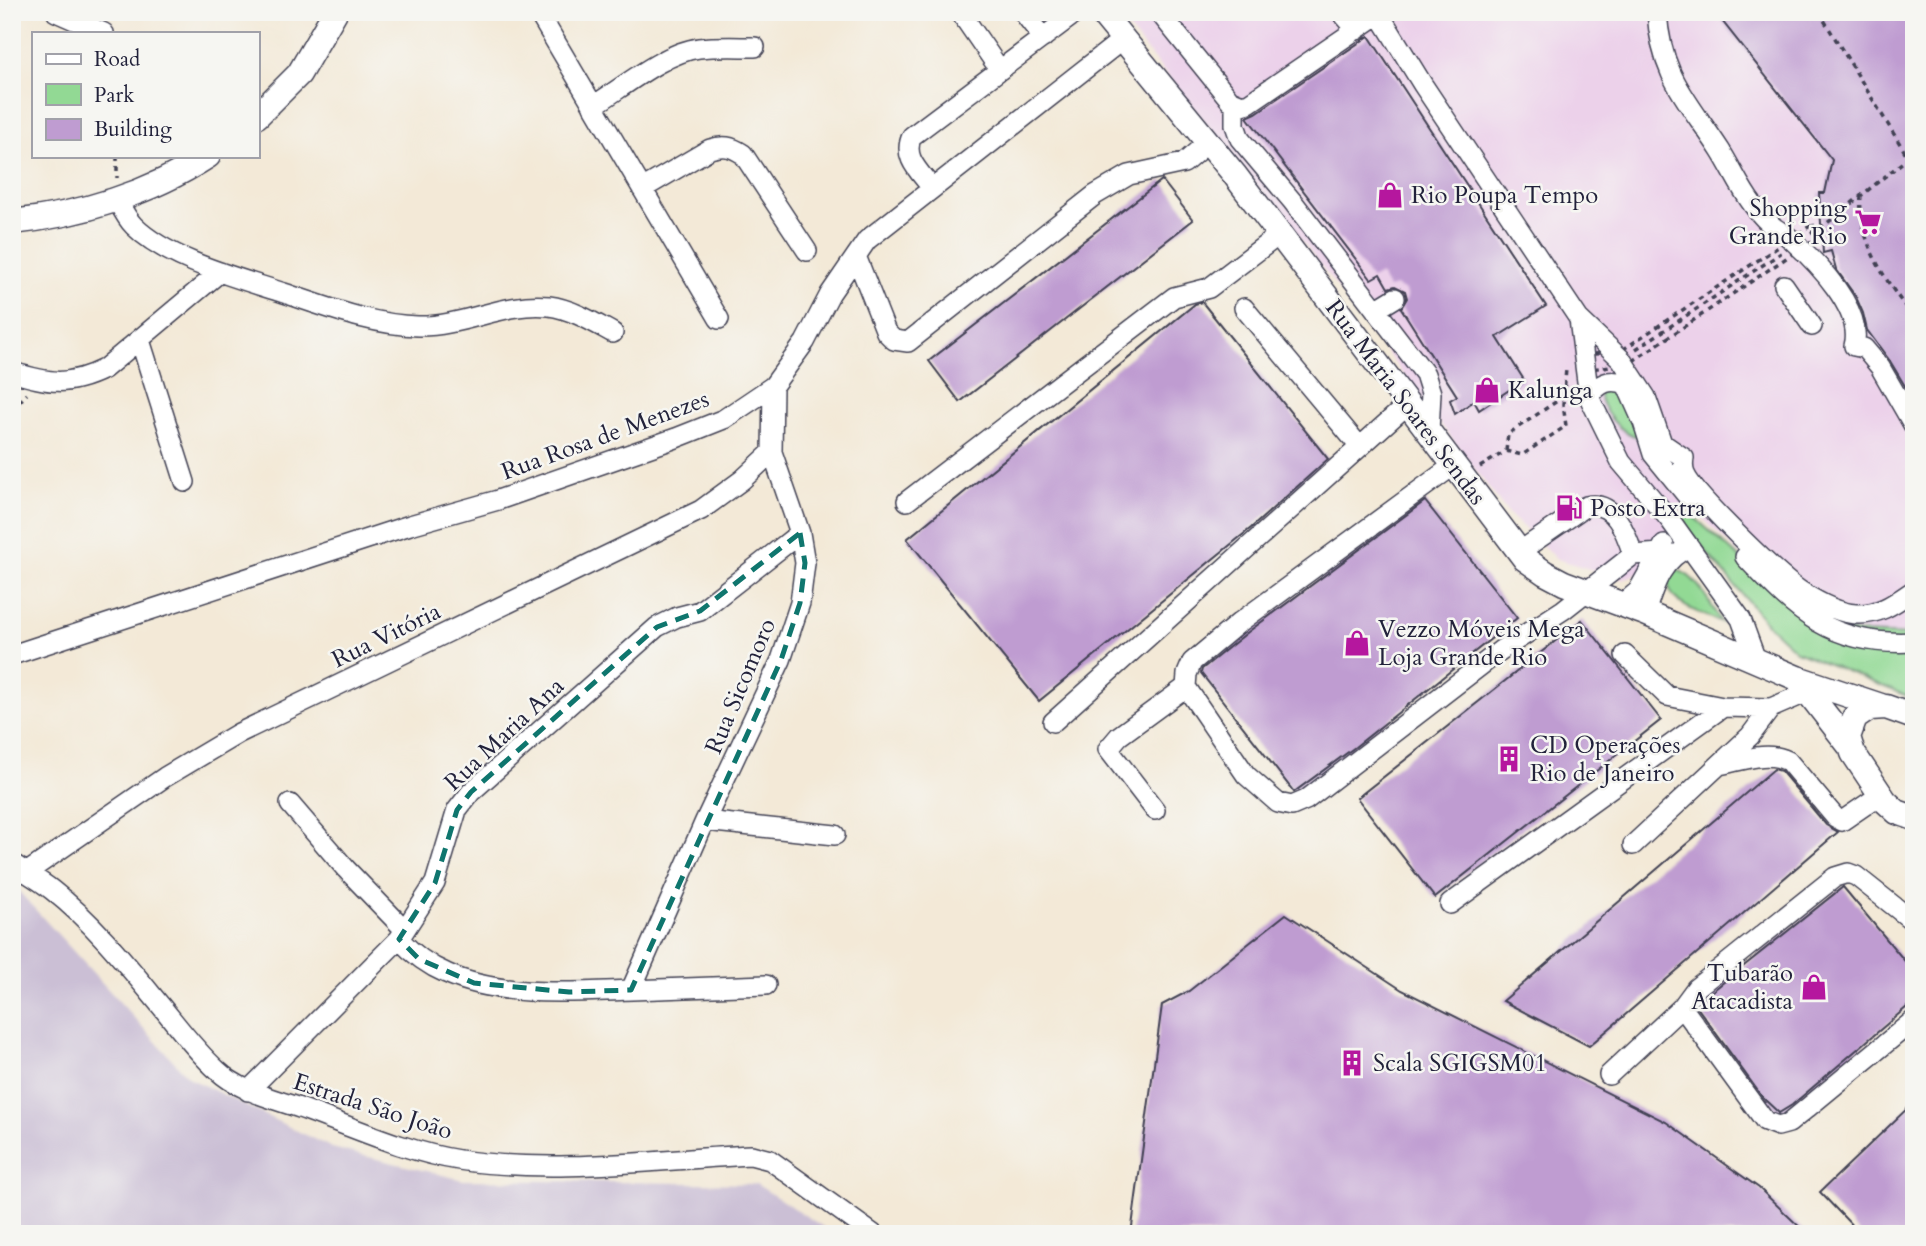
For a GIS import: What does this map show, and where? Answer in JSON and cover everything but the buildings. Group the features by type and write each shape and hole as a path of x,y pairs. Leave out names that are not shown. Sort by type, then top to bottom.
{"main road":[{"path":"261,106 299,74 335,12"},
{"name":"Rua Maria Soares Sendas","path":"1101,12 1280,234 1519,552 1545,573 1756,660 1803,685 1914,717"},
{"path":"12,222 64,213 117,199 154,186 205,158"},
{"name":"Rua Maria Soares Sendas","path":"1803,685 1849,745 1882,798"},
{"path":"1849,745 1849,732 1855,718 1868,709 1881,706"},
{"path":"1882,798 1901,814 1914,818"},
{"path":"1882,798 1914,836"}],"street":[{"path":"56,12 102,32"},
{"path":"960,12 1000,70"},
{"path":"1023,12 1043,38"},
{"path":"932,188 908,153 912,136 1077,12"},
{"path":"1159,12 1230,100 1242,105 1249,103 1372,17"},
{"path":"1341,12 1372,17 1423,85 1579,319 1620,358 1646,397 1662,443 1684,458 1685,475 1697,492 1780,573 1821,603 1853,614 1874,613 1889,608 1914,590"},
{"path":"1657,12 1659,44 1665,63 1684,100 1717,145 1752,204 1772,227 1796,243 1816,262 1845,304 1855,325 1854,346 1864,348 1880,367 1914,426"},
{"path":"546,15 593,106 719,319"},
{"name":"Rua Rosa de Menezes","path":"12,655 410,525 498,500 724,419 773,386 805,342 830,294 867,240 1122,40"},
{"path":"593,106 686,51 699,48 755,47"},
{"path":"1235,104 1240,139 1293,202 1425,374 1432,393 1429,431"},
{"path":"856,256 886,332 894,340 908,342 1095,195 1129,175 1184,163 1208,142"},
{"path":"642,189 710,149 732,147 743,154 807,251"},
{"path":"117,199 124,215 134,227 166,248 220,272 382,323 442,326 532,305 552,306 580,316 613,333"},
{"path":"907,501 1174,297 1209,288 1280,234"},
{"path":"12,372 41,380 63,382 83,379 104,369 220,272"},
{"path":"1784,285 1812,326"},
{"path":"1377,309 1395,298"},
{"path":"1244,308 1360,447"},
{"path":"1579,319 1589,397 1621,462 1670,520 1741,619 1756,660"},
{"path":"140,341 186,482"},
{"path":"1589,397 1596,387 1608,381 1626,384 1643,422 1653,454 1690,499 1791,605 1844,635 1871,642 1914,642"},
{"name":"Rua Sicomoro","path":"631,990 705,821 748,736 782,660 800,603 805,563 800,533 772,452 773,386"},
{"path":"1053,722 1409,403"},
{"name":"Rua Vitória","path":"19,868 239,733 701,510 742,480 772,452"},
{"path":"1459,471 1240,622 1192,662 1186,687 1246,775 1278,803 1292,806 1306,800 1502,650 1563,610 1633,555 1661,554"},
{"path":"1519,552 1586,506 1596,504 1606,507 1625,530 1633,555"},
{"path":"1634,608 1638,591 1661,554 1670,520"},
{"name":"Rua Maria Ana","path":"248,1091 401,934 435,883 457,810 471,792 657,627 677,617 700,611 800,533"},
{"path":"1634,608 1667,560 1690,547"},
{"path":"1625,655 1667,696 1723,707 1771,708"},
{"path":"1633,845 1750,736 1771,708 1803,685"},
{"path":"1155,810 1108,749 1119,736 1186,687"},
{"path":"1450,904 1723,707"},
{"path":"1719,765 1765,755 1779,757 1787,761 1835,817 1842,821 1882,798"},
{"path":"290,804 401,934 419,959 448,974 505,989 569,992 766,985"},
{"path":"705,821 835,835"},
{"name":"Estrada São João","path":"19,868 72,908 111,948 219,1073 248,1091 283,1101 400,1145 458,1160 512,1164 575,1164 751,1156 770,1160 873,1234"},
{"path":"1609,1075 1682,1007 1696,988 1835,877 1848,873 1856,876 1914,922"},
{"path":"1682,1007 1765,1121 1778,1125 1789,1123 1914,1020"}],"path":[{"path":"1819,12 1908,157"},
{"path":"1815,230 1914,153"},
{"path":"1861,193 1863,230 1876,262 1914,318"},
{"path":"1583,363 1620,358 1630,363 1796,243 1813,224 1816,238 1796,243 1619,352 1620,358"},
{"path":"1459,471 1506,451 1521,455 1566,426 1563,397 1566,365 1620,358 1796,243"},
{"path":"1506,451 1508,434 1563,397"}],"highlighted area":[{"path":"800,533 805,563 800,603 781,660 631,990 569,992 474,983 419,959 399,939 435,883 457,810 471,792 657,627 700,611"}],"shaded area":[{"path":"1115,12 1914,12 1914,631 1892,635 1848,630 1758,572 1686,502 1640,573 1622,579 1557,559 1508,513 1300,238"},
{"path":"12,884 189,1078 332,1148 463,1180 756,1184 834,1234 12,1234"}],"green space":[{"path":"1612,386 1624,399 1628,419 1639,428 1639,437 1624,431 1607,413 1599,390"},
{"path":"1687,514 1693,516 1776,591 1855,633 1914,635 1914,699 1796,651 1768,625 1686,528 1683,517"},
{"path":"1677,570 1697,584 1721,622 1686,607 1672,595 1668,577"}],"place":[{"name":"Rio Poupa Tempo","path":"1390,195"},
{"name":"Shopping Grande Rio","path":"1868,222"},
{"name":"Kalunga","path":"1487,390"},
{"name":"Posto Extra","path":"1569,508"},
{"name":"Vezzo Móveis Mega Loja Grande Rio","path":"1357,643"},
{"name":"CD Operações Rio de Janeiro","path":"1509,759"},
{"name":"Tubarão Atacadista","path":"1814,987"},
{"name":"Scala SGIGSM01","path":"1352,1063"}]}
